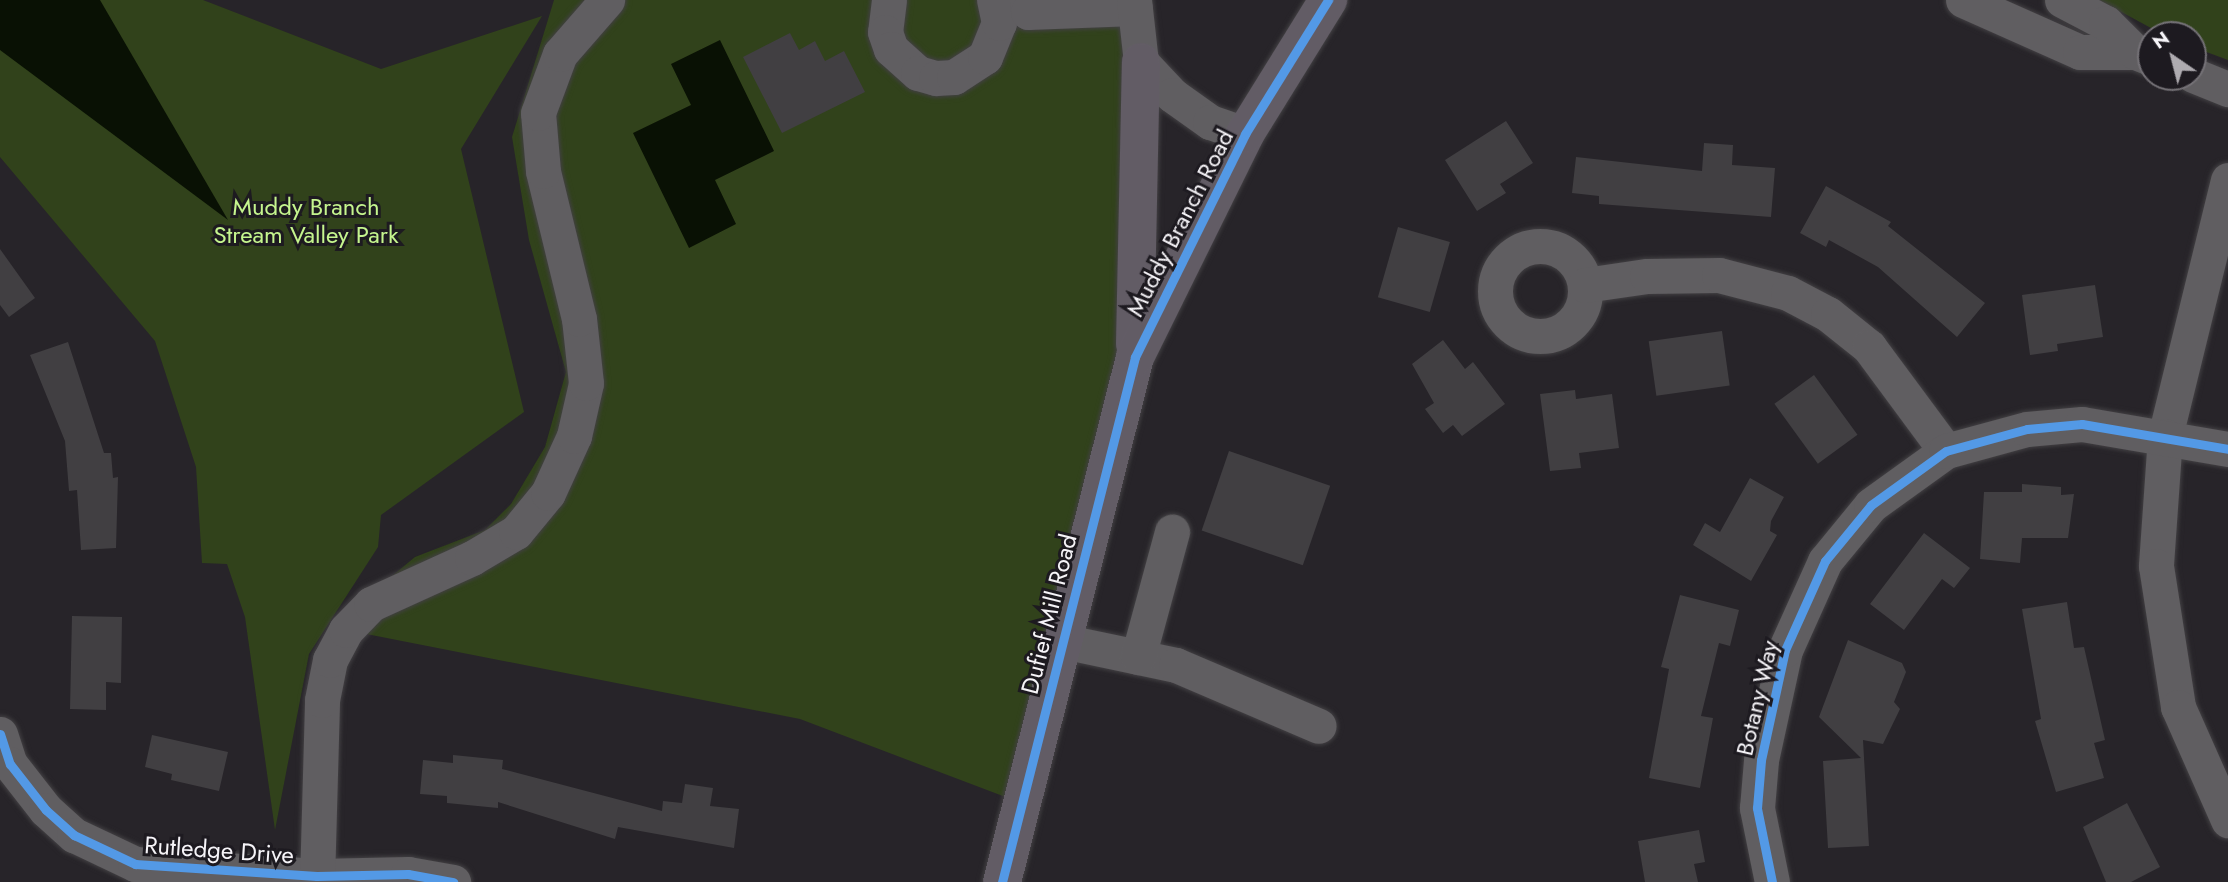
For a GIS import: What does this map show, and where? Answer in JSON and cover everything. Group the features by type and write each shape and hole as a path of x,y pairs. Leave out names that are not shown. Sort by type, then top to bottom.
{"main road":[{"name":"Muddy Branch Road","path":"1135,357 1245,134 1328,0"},
{"path":"1135,357 1141,62"},
{"name":"Dufief Mill Road","path":"1002,882 1135,357"}],"street":[{"path":"317,879 322,700 330,660 346,630 371,604 472,558 516,532 548,493 574,436 586,383 579,319 543,171 538,113 560,54 607,0"},
{"path":"889,0 885,32 891,49 918,74 936,78 954,77 978,63 995,42 1012,9 1135,4 1141,62 1172,95 1210,122 1245,134"},
{"path":"1963,0 2080,52 2137,55"},
{"path":"2062,0 2106,23 2137,50"},
{"path":"2207,81 2228,89"},
{"path":"2228,180 2165,436 2157,566 2178,708 2228,820"},
{"path":"1585,285 1647,276 1719,275 1788,293 1828,314 1870,347 1946,451"},
{"name":"Botany Way","path":"1772,882 1757,808 1760,760 1785,650 1802,604 1825,561 1871,505 1946,451 2027,429 2082,424 2165,436 2228,449"},
{"path":"1138,657 1172,532"},
{"path":"1062,641 1175,665 1319,726"},
{"name":"Rutledge Drive","path":"0,734 10,764 46,810 74,835 135,864 317,879 408,874 453,882"}],"green space":[{"name":"Muddy Branch Stream Valley Park","path":"0,0 203,0 381,69 542,16 461,149 524,412 381,515 378,547 309,654 275,830 245,617 227,564 202,563 196,467 155,341 0,157"},
{"path":"554,0 1134,0 1135,357 1021,803 800,719 346,630 357,605 415,557 485,530 511,504 545,447 566,372 529,240 512,137"},
{"path":"2099,0 2228,0 2228,60 2207,52 2207,21 2138,21"}],"shaded area":[{"path":"0,0 100,0 228,220 0,50"},
{"path":"720,40 774,151 715,180 736,224 689,248 633,133 691,105 671,64"}],"building":[{"path":"790,33 799,50 815,41 825,61 844,51 865,92 782,133 743,57"},
{"path":"1506,121 1533,163 1500,184 1506,193 1477,211 1445,160"},
{"path":"1704,143 1733,145 1732,165 1775,168 1771,217 1599,204 1599,196 1572,193 1576,157 1702,171"},
{"path":"1826,186 1891,222 1888,226 1985,303 1957,337 1878,267 1829,240 1826,247 1800,233"},
{"path":"1398,227 1450,242 1430,312 1378,297"},
{"path":"0,249 35,298 9,317 0,305"},
{"path":"2095,285 2103,337 2057,344 2058,351 2030,355 2022,295"},
{"path":"1722,331 1730,385 1656,396 1649,341"},
{"path":"1443,340 1465,369 1473,362 1505,404 1462,436 1453,425 1443,433 1425,409 1434,403 1412,364"},
{"path":"68,342 104,453 111,453 113,478 118,477 116,548 81,550 77,490 69,491 65,441 30,355"},
{"path":"1814,375 1857,435 1818,464 1774,404"},
{"path":"1575,390 1576,399 1612,394 1619,448 1579,453 1581,468 1550,471 1540,394"},
{"path":"1229,451 1330,486 1303,565 1202,530"},
{"path":"1750,478 1784,497 1771,521 1770,531 1777,535 1751,581 1693,545 1705,523 1720,532"},
{"path":"2022,484 2061,487 2061,495 2074,494 2068,538 2022,538 2020,563 1980,559 1984,492 2022,492"},
{"path":"1924,533 1970,568 1954,588 1942,579 1904,630 1870,604"},
{"path":"1680,595 1739,610 1730,646 1719,643 1701,716 1713,718 1700,788 1649,778 1669,669 1661,667"},
{"path":"2067,602 2074,648 2084,647 2105,740 2094,743 2104,778 2056,792 2035,721 2041,719 2022,609"},
{"path":"72,616 122,617 121,683 106,682 106,710 70,709"},
{"path":"1848,640 1902,663 1906,672 1894,702 1900,709 1883,744 1863,740 1869,846 1828,848 1823,761 1861,758 1819,717"},
{"path":"152,735 228,752 219,791 171,780 172,774 145,767"},
{"path":"453,755 503,760 502,769 662,811 663,801 682,803 685,784 713,788 710,806 739,809 734,848 618,827 615,839 498,802 498,808 447,803 447,796 420,794 423,760 453,763"},
{"path":"2127,803 2160,867 2131,882 2106,882 2083,827"},
{"path":"1699,830 1705,862 1694,864 1698,882 1645,882 1638,841"}],"cycle path":[{"path":"1002,882 1135,357 1245,134 1328,0"},
{"path":"1772,882 1757,808 1761,760 1785,650 1825,561 1871,505 1946,451 2027,429 2082,424 2228,449"},
{"path":"0,734 10,764 46,810 74,835 135,864 317,876 408,874 453,882"}]}
